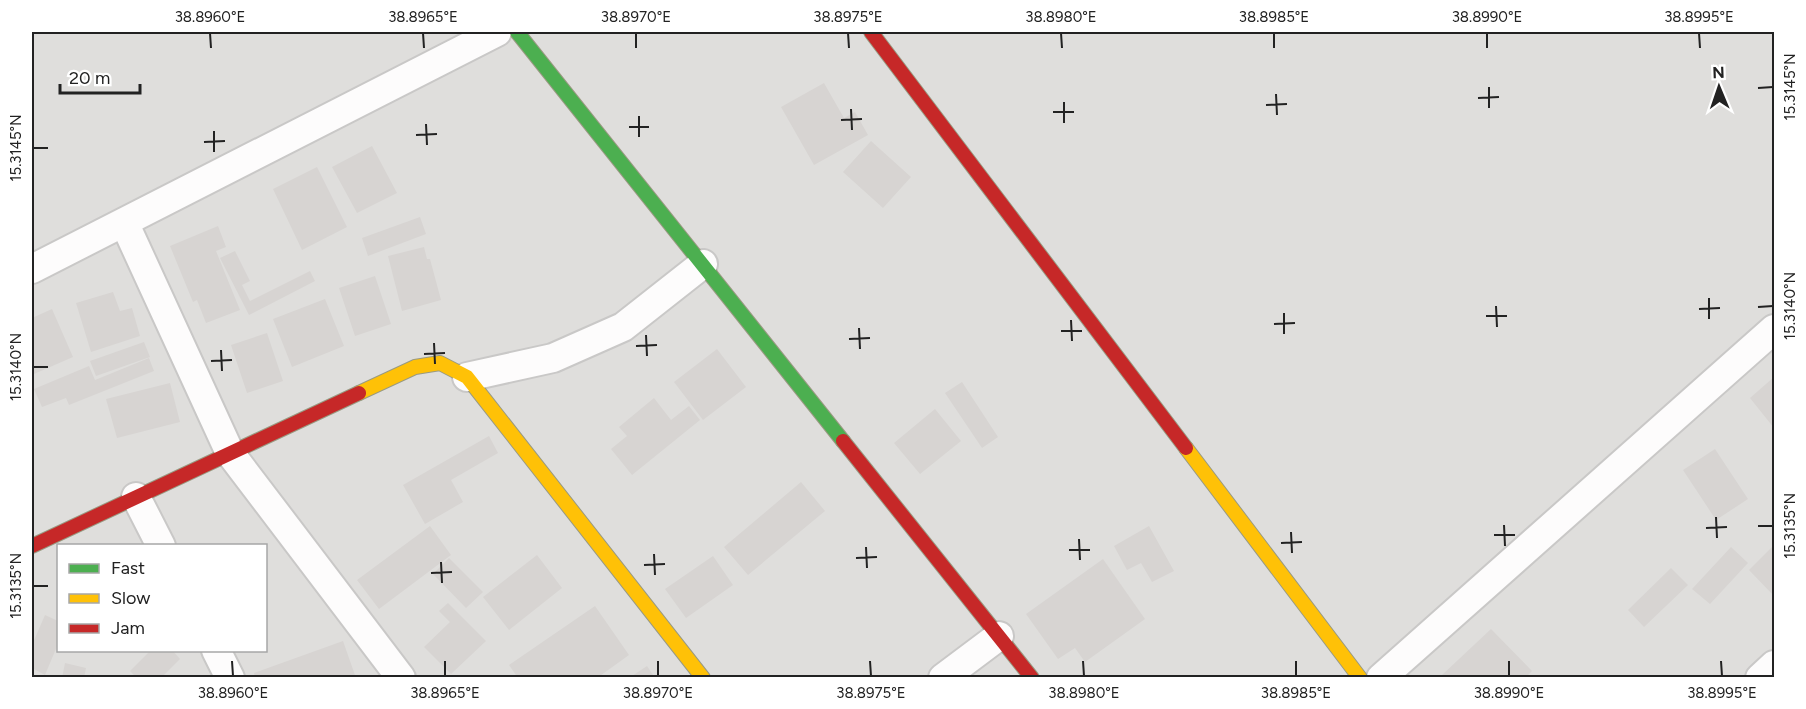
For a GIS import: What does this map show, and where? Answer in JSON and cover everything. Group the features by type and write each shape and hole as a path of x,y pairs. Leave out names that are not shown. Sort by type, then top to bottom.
{"street":[{"path":"32,269 497,32"},
{"path":"517,32 1032,678"},
{"path":"871,32 1360,678"},
{"path":"124,222 230,453 401,678"},
{"path":"467,377 553,358 623,327 703,264"},
{"path":"1381,678 1774,329"},
{"path":"32,546 415,367 440,363 467,377 703,678"},
{"path":"136,497 160,544"},
{"path":"943,678 999,636"},
{"path":"217,652 230,678"},
{"path":"1760,678 1774,665"}],"shaded area":[{"path":"32,32 1774,32 1774,677 32,677"}],"building":[{"path":"824,83 844,118 855,112 868,135 814,165 781,107"},
{"path":"871,141 911,177 883,208 843,172"},
{"path":"372,146 397,193 357,213 332,167"},
{"path":"317,167 347,227 302,250 273,189"},
{"path":"420,217 426,234 368,256 362,238"},
{"path":"218,226 226,247 216,251 240,310 206,323 197,300 193,302 170,246"},
{"path":"424,247 427,259 430,259 441,300 402,311 388,256"},
{"path":"235,251 250,281 242,285 250,301 310,271 315,281 249,315 220,258"},
{"path":"375,276 391,324 355,336 339,288"},
{"path":"113,292 120,311 132,308 140,336 91,352 76,303"},
{"path":"325,299 344,346 292,367 273,319"},
{"path":"52,309 73,357 34,374 32,318"},
{"path":"267,333 283,381 247,393 231,345"},
{"path":"144,342 150,357 96,376 90,361"},
{"path":"717,349 746,387 703,420 674,382"},
{"path":"149,358 154,371 69,405 66,398 42,407 34,389 89,366 95,380"},
{"path":"1774,377 1774,428 1750,398"},
{"path":"962,382 998,437 982,448 945,393"},
{"path":"170,383 180,422 117,438 106,399"},
{"path":"654,398 671,420 689,406 700,420 632,475 611,449 627,436 619,427"},
{"path":"935,409 961,441 920,474 894,443"},
{"path":"489,436 498,453 451,480 463,502 425,524 403,485"},
{"path":"1715,449 1748,499 1716,520 1683,470"},
{"path":"801,482 825,511 748,575 724,547"},
{"path":"430,526 451,555 379,609 357,580"},
{"path":"1149,526 1174,571 1152,582 1141,563 1127,570 1114,546"},
{"path":"1774,545 1774,596 1749,570"},
{"path":"1731,547 1748,563 1710,604 1692,589"},
{"path":"537,555 562,588 509,630 483,597"},
{"path":"713,556 733,585 686,618 665,589"},
{"path":"449,558 483,592 466,608 433,574"},
{"path":"1103,559 1145,619 1085,662 1075,648 1058,659 1026,614"},
{"path":"1671,568 1688,585 1644,627 1628,610"},
{"path":"448,603 486,641 451,674 424,647 450,622 439,611"},
{"path":"595,606 629,655 597,678 518,678 509,665"},
{"path":"45,615 57,621 57,646 45,675 32,668 32,645"},
{"path":"1491,629 1532,671 1525,678 1445,678 1442,675"},
{"path":"343,641 356,678 255,678 254,673"},
{"path":"149,652 174,652 180,659 161,678 137,678 130,671"},
{"path":"65,663 86,668 84,678 62,678"},
{"path":"647,666 655,678 629,678"}],"traffic: fast":[{"path":"517,32 843,441"}],"traffic: slow":[{"path":"359,393 415,367 440,363 467,377 703,678"},
{"path":"1186,448 1360,678"}],"traffic: jam":[{"path":"871,32 1186,448"},
{"path":"32,546 359,393"},
{"path":"843,441 1032,678"}]}
